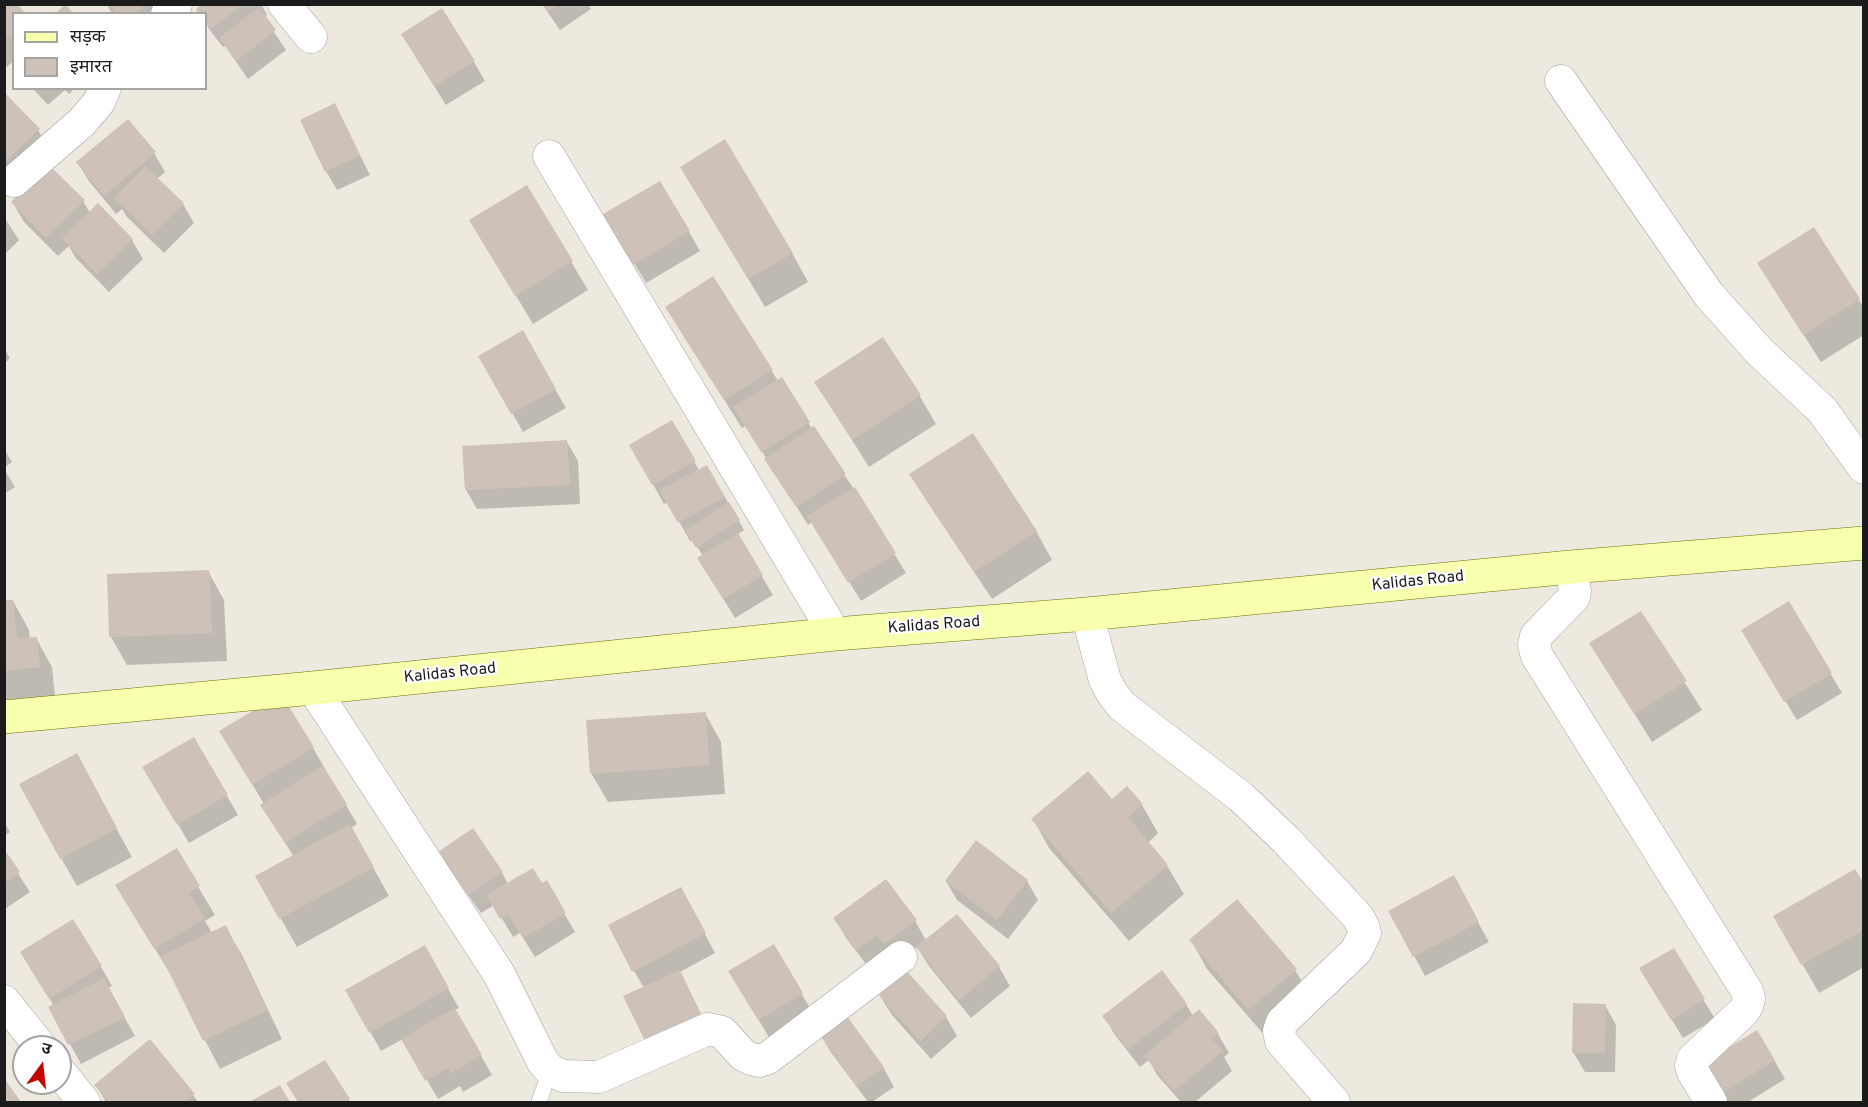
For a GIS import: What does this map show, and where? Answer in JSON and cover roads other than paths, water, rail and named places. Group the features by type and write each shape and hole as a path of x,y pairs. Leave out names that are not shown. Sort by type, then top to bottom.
{"street":[{"path":"284,4 311,38"},
{"path":"1561,81 1709,295 1760,352 1822,410 1863,468"},
{"path":"14,182 82,122 99,102 104,90"},
{"path":"549,156 835,634"},
{"name":"Kalidas Road","path":"4,717 313,688 835,634 1087,614 1571,567 1863,543"},
{"path":"1571,567 1574,597 1536,636 1534,645 1537,656 1747,991 1749,998 1744,1011 1693,1059 1690,1066 1711,1102"},
{"path":"1087,614 1105,680 1122,706 1241,797 1286,840 1358,917 1363,926 1365,933 1356,951 1280,1026 1281,1041 1334,1102"},
{"path":"313,688 499,974 543,1062 550,1070 563,1076 599,1077 708,1029 722,1032 751,1059 768,1058 901,957"},
{"path":"4,1001 31,1035"},
{"path":"72,1087 84,1102"}],"lane":[{"path":"539,1102 550,1070"}]}
